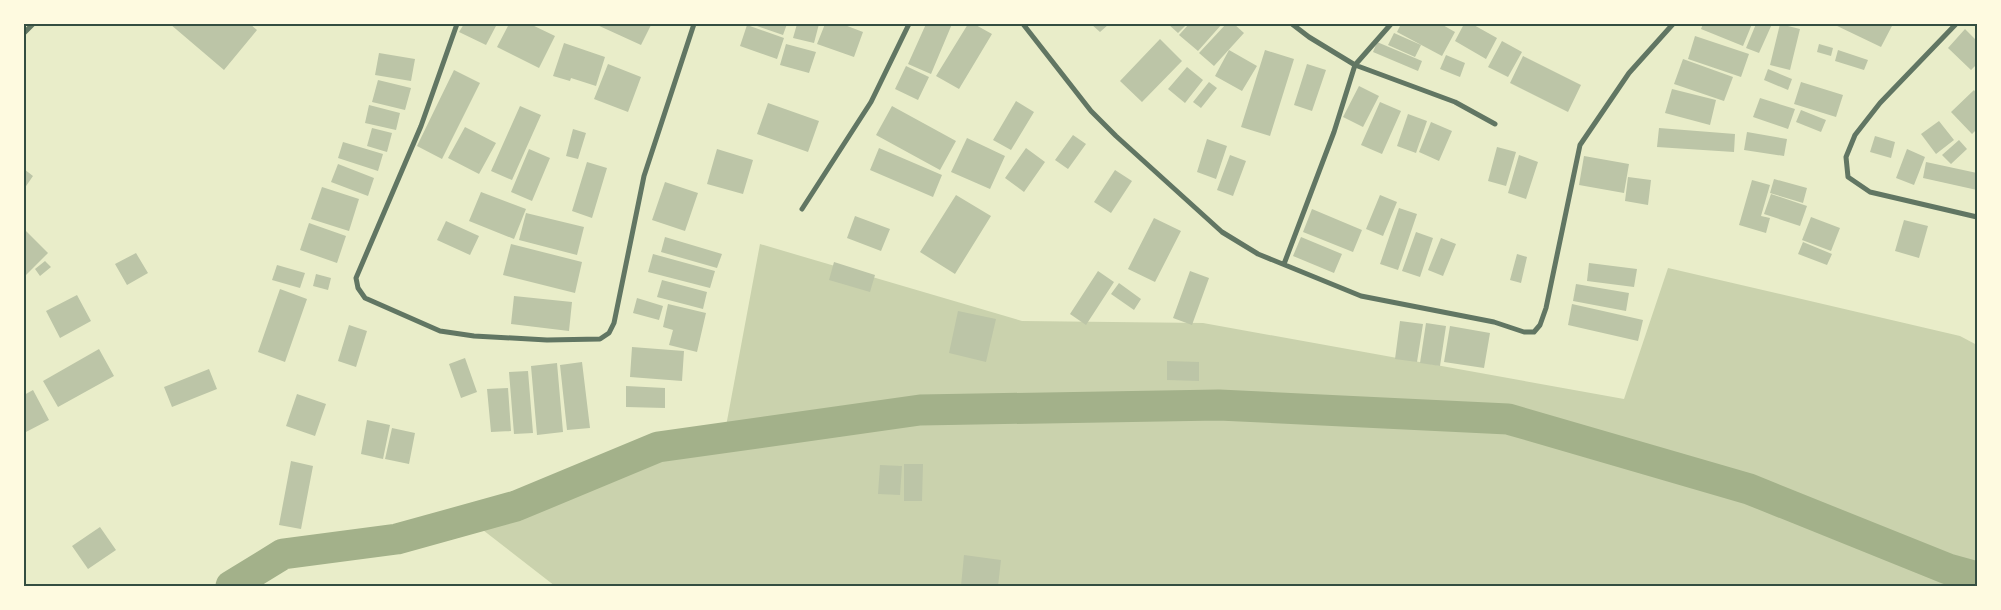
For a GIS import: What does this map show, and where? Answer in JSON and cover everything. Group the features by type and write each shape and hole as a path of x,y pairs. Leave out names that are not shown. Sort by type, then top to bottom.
{"street":[{"path":"24,33 33,24"},
{"path":"457,24 421,126 356,278 358,288 365,298 440,331 474,336 547,340 600,339 609,333 614,323 644,176 694,24"},
{"path":"802,209 871,102 909,24"},
{"path":"1023,24 1091,111 1174,190 1222,232 1258,254 1361,296 1494,322 1524,332 1538,330 1546,308 1580,145 1629,73 1674,24"},
{"path":"1292,24 1308,37 1355,65 1455,102 1495,124"},
{"path":"1284,264 1334,132 1355,65 1391,24"},
{"path":"1956,24 1880,103 1855,135 1846,157 1848,177 1870,192 1977,217"}],"green space":[{"path":"760,244 1022,321 1203,323 1624,399 1668,268 1960,336 1977,345 1977,586 555,586 461,513 724,437"}],"building":[{"path":"170,24 250,24 257,30 224,70"},
{"path":"464,24 497,24 486,45 459,32"},
{"path":"509,24 530,24 555,36 539,68 497,47"},
{"path":"595,24 648,24 651,25 641,45"},
{"path":"758,24 787,24 783,35 757,26"},
{"path":"797,24 819,24 814,43 793,38"},
{"path":"825,24 842,24 863,32 854,57 817,44"},
{"path":"926,24 952,24 931,74 908,64"},
{"path":"968,24 974,24 992,34 959,89 936,76"},
{"path":"1091,24 1109,24 1100,32"},
{"path":"1168,24 1187,24 1178,33"},
{"path":"1189,24 1222,24 1198,51 1179,35"},
{"path":"1226,24 1234,24 1244,33 1214,66 1199,53"},
{"path":"1401,24 1441,24 1455,32 1442,56 1397,32"},
{"path":"1464,24 1472,24 1497,38 1486,59 1455,41"},
{"path":"1703,24 1752,24 1743,46 1701,29"},
{"path":"1756,24 1772,24 1759,53 1746,48"},
{"path":"1780,24 1800,29 1790,70 1770,65"},
{"path":"1833,24 1893,24 1881,47"},
{"path":"747,25 784,38 777,59 740,46"},
{"path":"1965,29 1977,41 1977,64 1971,70 1948,48"},
{"path":"1394,33 1421,45 1415,57 1388,45"},
{"path":"1695,36 1749,54 1741,77 1688,59"},
{"path":"1160,39 1182,61 1142,102 1120,81"},
{"path":"1502,41 1522,52 1508,77 1488,67"},
{"path":"1377,42 1422,61 1418,71 1373,52"},
{"path":"564,43 605,57 596,86 571,78 570,81 553,76"},
{"path":"786,44 816,52 809,73 780,65"},
{"path":"1819,44 1833,48 1831,56 1817,52"},
{"path":"1229,50 1257,66 1242,91 1215,76"},
{"path":"1265,50 1294,59 1270,136 1241,127"},
{"path":"1838,50 1868,60 1864,70 1835,61"},
{"path":"379,53 415,59 411,81 375,75"},
{"path":"1446,55 1465,63 1460,77 1440,69"},
{"path":"1523,56 1581,85 1568,112 1510,83"},
{"path":"1683,59 1733,77 1724,101 1674,84"},
{"path":"608,64 641,77 628,112 594,99"},
{"path":"1307,64 1326,70 1312,111 1294,105"},
{"path":"906,66 929,77 918,100 895,89"},
{"path":"1187,67 1203,80 1185,103 1168,89"},
{"path":"1768,69 1792,79 1788,90 1764,80"},
{"path":"454,70 480,83 442,159 417,146"},
{"path":"378,80 411,88 405,110 372,102"},
{"path":"1209,82 1217,88 1201,108 1193,102"},
{"path":"1801,82 1843,95 1836,117 1794,104"},
{"path":"1359,86 1379,96 1363,127 1343,117"},
{"path":"1672,89 1716,100 1710,125 1665,113"},
{"path":"1974,90 1977,94 1977,129 1972,134 1951,112"},
{"path":"1760,98 1795,109 1788,129 1753,117"},
{"path":"1016,101 1034,112 1011,150 993,140"},
{"path":"1380,102 1401,111 1382,154 1361,145"},
{"path":"768,103 819,121 808,152 757,134"},
{"path":"369,105 400,113 396,130 365,123"},
{"path":"520,106 541,115 512,180 491,171"},
{"path":"892,106 956,141 940,170 876,135"},
{"path":"1801,110 1826,120 1821,132 1796,122"},
{"path":"1408,114 1427,121 1416,153 1397,146"},
{"path":"1939,121 1954,140 1936,154 1921,134"},
{"path":"1431,122 1452,131 1439,161 1419,152"},
{"path":"465,127 496,143 479,174 448,158"},
{"path":"372,128 392,133 387,152 367,146"},
{"path":"1659,128 1735,134 1734,152 1657,147"},
{"path":"573,129 586,133 578,159 566,156"},
{"path":"1747,132 1787,139 1784,156 1744,150"},
{"path":"1073,135 1086,144 1068,169 1055,160"},
{"path":"1875,136 1895,142 1891,158 1870,152"},
{"path":"967,138 1005,156 990,189 951,172"},
{"path":"1207,139 1227,146 1216,179 1197,172"},
{"path":"1959,140 1967,149 1951,164 1942,155"},
{"path":"343,142 383,154 378,171 338,158"},
{"path":"1497,147 1516,152 1506,186 1488,181"},
{"path":"879,148 942,175 933,197 870,170"},
{"path":"1026,148 1045,162 1024,192 1005,178"},
{"path":"529,149 550,158 532,201 511,192"},
{"path":"717,149 753,160 743,194 707,184"},
{"path":"1907,149 1925,157 1914,185 1896,178"},
{"path":"1230,155 1246,161 1233,196 1217,190"},
{"path":"1519,155 1538,162 1526,199 1508,193"},
{"path":"1584,156 1629,164 1624,193 1579,185"},
{"path":"587,162 607,168 592,218 572,211"},
{"path":"1926,162 1977,173 1977,190 1923,178"},
{"path":"338,164 374,178 368,196 331,182"},
{"path":"24,169 33,176 24,189"},
{"path":"1115,170 1132,181 1111,213 1094,202"},
{"path":"1628,177 1651,180 1648,205 1625,201"},
{"path":"1774,179 1807,188 1803,203 1770,193"},
{"path":"1752,180 1770,185 1761,216 1770,218 1766,233 1739,225"},
{"path":"665,182 698,193 685,231 652,220"},
{"path":"322,187 359,199 349,231 311,219"},
{"path":"481,192 526,209 514,239 469,221"},
{"path":"1771,194 1807,206 1800,226 1764,214"},
{"path":"956,195 991,216 955,274 920,252"},
{"path":"1380,195 1397,202 1383,236 1366,229"},
{"path":"1399,208 1417,214 1398,270 1380,264"},
{"path":"1312,209 1362,230 1353,252 1303,232"},
{"path":"526,213 584,227 577,255 519,240"},
{"path":"855,216 890,229 881,251 847,238"},
{"path":"1811,217 1840,228 1831,251 1802,240"},
{"path":"1154,218 1181,231 1155,282 1128,269"},
{"path":"1904,220 1928,226 1919,258 1895,251"},
{"path":"446,221 479,236 470,255 437,240"},
{"path":"309,223 346,236 337,263 300,250"},
{"path":"24,229 48,253 24,277"},
{"path":"1416,232 1433,238 1420,277 1402,271"},
{"path":"665,237 722,254 717,268 661,252"},
{"path":"1301,237 1342,254 1334,273 1293,256"},
{"path":"1441,238 1456,244 1443,276 1428,270"},
{"path":"1803,242 1832,254 1827,265 1798,254"},
{"path":"511,244 582,262 575,293 503,275"},
{"path":"136,253 148,273 127,285 115,264"},
{"path":"653,254 715,271 710,288 648,272"},
{"path":"1517,254 1527,257 1521,283 1510,280"},
{"path":"45,261 51,267 40,276 35,269"},
{"path":"834,262 875,275 870,292 829,280"},
{"path":"1589,263 1637,269 1634,287 1587,281"},
{"path":"277,265 305,273 300,288 272,280"},
{"path":"1098,271 1114,282 1086,325 1070,314"},
{"path":"1190,271 1209,278 1192,325 1173,318"},
{"path":"316,274 331,278 328,290 313,286"},
{"path":"662,280 707,292 703,309 657,297"},
{"path":"1119,283 1141,299 1134,310 1111,294"},
{"path":"1576,284 1629,293 1626,311 1573,301"},
{"path":"280,289 307,299 285,362 258,352"},
{"path":"77,295 91,321 60,338 46,311"},
{"path":"514,296 572,302 569,331 511,324"},
{"path":"637,298 663,306 659,320 633,313"},
{"path":"668,304 706,313 697,352 669,345 673,330 663,327"},
{"path":"1572,304 1643,320 1638,341 1568,325"},
{"path":"958,311 996,319 986,362 949,353"},
{"path":"1400,321 1423,324 1417,362 1395,359"},
{"path":"1426,323 1446,326 1440,366 1420,363"},
{"path":"349,325 367,331 356,367 338,361"},
{"path":"1450,326 1490,333 1484,368 1444,362"},
{"path":"632,347 684,351 682,381 630,377"},
{"path":"99,349 114,376 58,407 43,381"},
{"path":"465,358 477,392 461,398 449,364"},
{"path":"1167,361 1199,362 1199,381 1167,380"},
{"path":"582,362 590,428 567,430 560,365"},
{"path":"557,363 563,432 537,435 531,366"},
{"path":"209,369 217,389 172,407 164,387"},
{"path":"528,371 533,433 514,434 509,372"},
{"path":"626,386 665,388 665,408 626,407"},
{"path":"508,388 511,431 491,432 487,389"},
{"path":"33,390 49,420 24,433 24,395"},
{"path":"297,394 326,404 315,436 286,426"},
{"path":"367,420 390,425 383,459 361,454"},
{"path":"392,428 415,433 409,464 385,459"},
{"path":"291,461 313,466 301,529 279,525"},
{"path":"904,464 923,464 922,501 904,501"},
{"path":"880,465 902,466 900,495 878,494"},
{"path":"100,527 116,550 88,569 72,546"},
{"path":"964,555 1001,560 998,586 961,586"}],"waterway":[{"path":"231,586 283,554 397,539 516,506 658,447 920,410 1219,405 1508,419 1749,489 1948,569 1977,577"}]}
